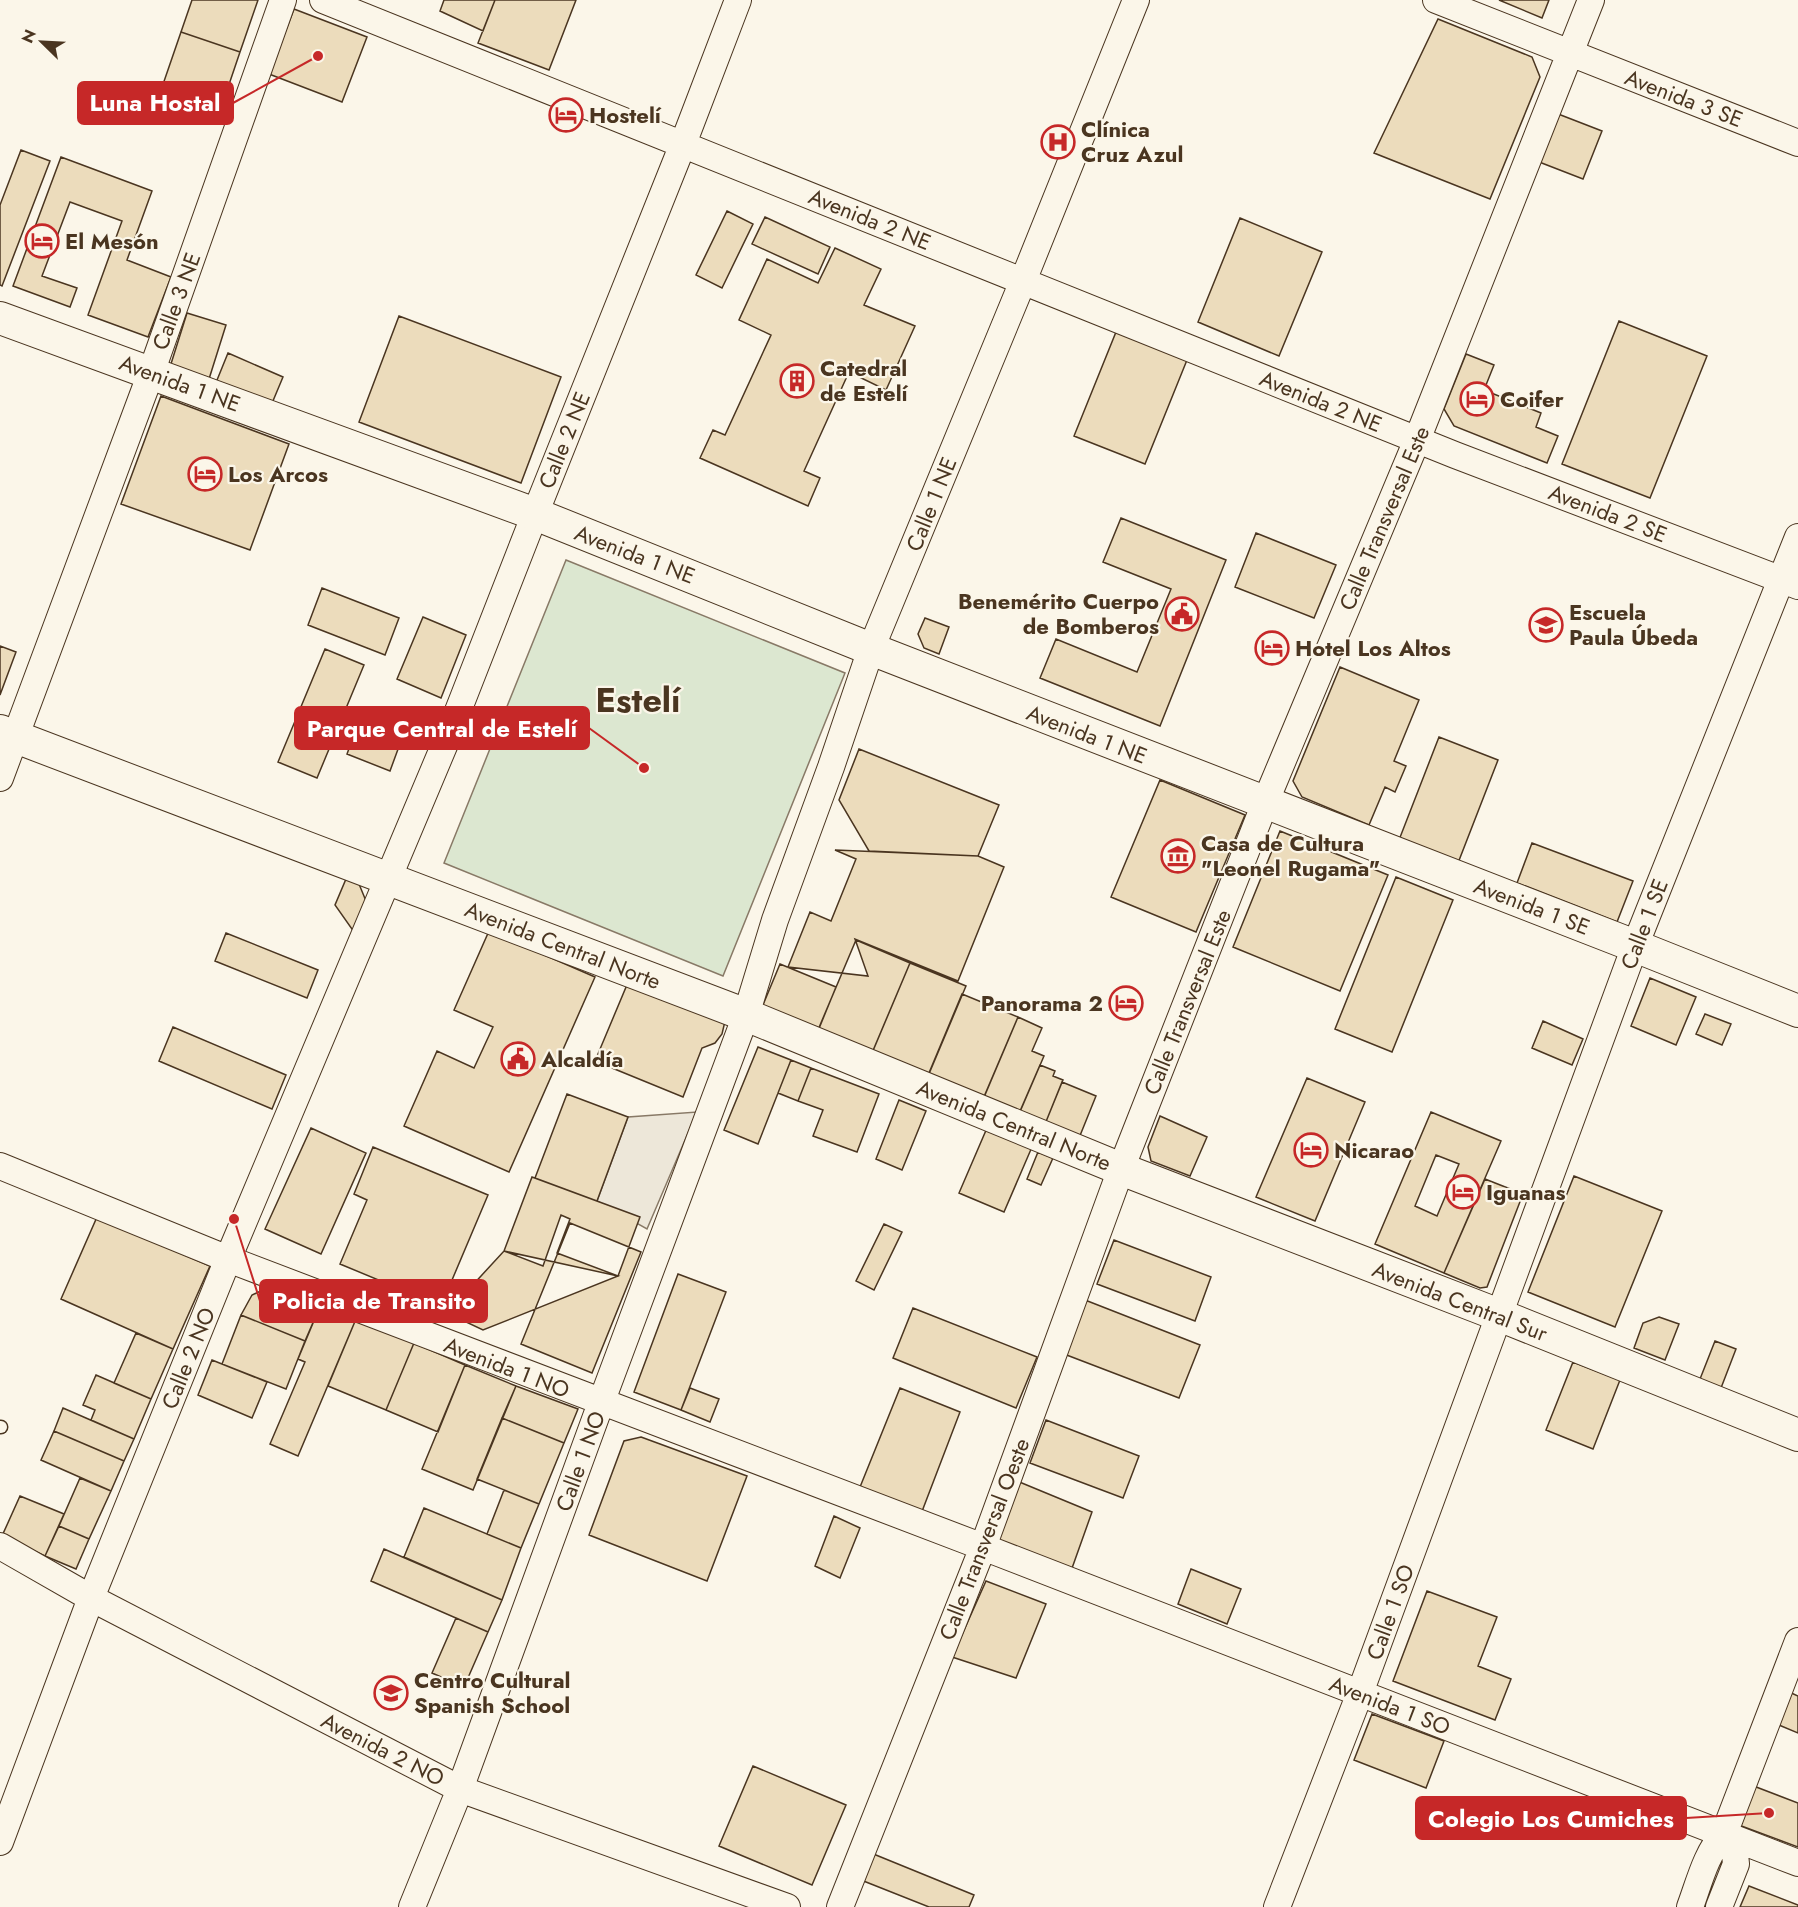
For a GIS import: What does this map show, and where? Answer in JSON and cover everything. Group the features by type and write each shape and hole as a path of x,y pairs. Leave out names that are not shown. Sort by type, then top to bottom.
{"street":[{"name":"Calle 3 NE","path":"0,778 7,734 151,373 283,0"},
{"name":"Avenida 2 NE","path":"323,0 1417,440"},
{"name":"Calle 2 NE","path":"389,880 683,144 738,0"},
{"name":"Calle 1 NE","path":"746,1015 776,920 871,649 1136,0"},
{"name":"Avenida 3 SE","path":"1436,0 1798,143"},
{"name":"Calle Transversal Este","path":"1121,1169 1265,803 1417,440 1591,0"},
{"name":"Avenida 1 NE","path":"0,318 535,514 871,649 1265,803"},
{"name":"Avenida 2 SE","path":"1417,440 1790,582"},
{"name":"Calle 1 SE","path":"1499,1315 1635,946 1790,582 1798,537"},
{"name":"Avenida Central Norte","path":"7,734 746,1015 1121,1169"},
{"name":"Avenida 1 SE","path":"1265,803 1798,1011"},
{"name":"Calle 2 NO","path":"0,1842 91,1598 228,1259 389,880"},
{"name":"Calle 1 NO","path":"412,1907 460,1789 746,1015"},
{"name":"Avenida 1 NO","path":"0,1166 228,1259 982,1547"},
{"name":"Avenida Central Sur","path":"1121,1169 1499,1315 1798,1435"},
{"name":"Calle Transversal Oeste","path":"840,1907 982,1547 1121,1169"},
{"name":"Calle 1 SO","path":"1277,1907 1360,1693 1499,1315"},
{"name":"Avenida 2 NO","path":"0,1546 91,1598 460,1789 787,1907"},
{"name":"Avenida 1 SO","path":"982,1547 1798,1863"},
{"path":"1690,1907 1716,1842 1724,1834 1798,1641"},
{"path":"1719,1907 1736,1864 1735,1854 1724,1834"}],"green space":[{"path":"566,560 845,673 723,976 444,863"}],"shaded area":[{"path":"697,1112 647,1229 597,1201 628,1117"}],"building":[{"path":"192,0 258,0 240,52 181,32"},
{"path":"444,0 495,0 483,31 440,11"},
{"path":"495,0 576,0 549,70 478,43"},
{"path":"1499,0 1549,0 1542,18"},
{"path":"294,9 367,37 342,102 269,74"},
{"path":"1438,19 1532,57 1540,77 1490,199 1374,153"},
{"path":"181,32 240,52 219,114 160,93"},
{"path":"1553,112 1602,131 1583,179 1534,160"},
{"path":"21,150 50,161 2,286 0,285 0,205"},
{"name":"El Mesón","path":"61,157 152,191 127,260 171,277 148,337 88,315 122,221 70,202 42,276 77,288 70,307 13,286"},
{"path":"727,211 753,224 722,288 696,275"},
{"path":"765,217 830,247 818,274 752,244"},
{"path":"1240,218 1322,252 1279,356 1198,322"},
{"name":"Catedral de Estelí","path":"835,248 881,269 864,305 915,326 886,390 849,372 804,471 820,478 808,506 700,458 713,430 725,435 771,335 739,320 767,259 818,283"},
{"path":"187,313 226,325 209,379 170,367"},
{"path":"399,316 561,377 521,483 359,422"},
{"path":"1619,321 1707,356 1650,498 1562,464"},
{"path":"1116,332 1187,360 1145,464 1074,436"},
{"path":"228,353 283,377 270,408 215,385"},
{"name":"Coifer","path":"1466,354 1494,365 1484,390 1541,413 1536,427 1558,436 1547,463 1454,426 1444,409"},
{"name":"Los Arcos","path":"161,396 289,444 250,550 121,504"},
{"name":"Benemérito Cuerpo de Bomberos","path":"1121,518 1226,560 1160,726 1040,678 1056,639 1137,672 1171,589 1103,562"},
{"path":"1256,533 1336,565 1314,618 1235,587"},
{"path":"322,588 399,618 385,655 308,625"},
{"path":"423,617 466,635 441,698 397,679"},
{"path":"925,618 949,627 939,654 924,648 918,634"},
{"path":"0,646 16,652 0,695"},
{"path":"325,649 364,665 317,778 278,762"},
{"path":"1340,667 1419,700 1394,761 1406,766 1395,792 1385,787 1369,825 1302,797 1293,781"},
{"path":"358,724 401,741 390,771 347,754"},
{"path":"1439,737 1498,760 1458,863 1399,840"},
{"path":"859,749 999,805 978,856 869,851 839,800"},
{"name":"Casa de Cultura \"Leonel Rugama\"","path":"1160,780 1245,815 1196,932 1111,897"},
{"path":"1280,831 1388,875 1340,991 1233,947"},
{"path":"1532,843 1633,881 1617,922 1517,883"},
{"path":"835,850 978,856 1004,867 958,981 855,939 868,976 788,967 810,912 831,921 856,859"},
{"path":"1396,877 1453,900 1392,1052 1335,1029"},
{"path":"346,879 359,884 366,901 354,932 335,905"},
{"name":"Alcaldía","path":"489,931 595,977 509,1172 404,1126 437,1051 474,1068 493,1027 454,1010"},
{"path":"226,933 318,970 307,998 215,961"},
{"path":"856,940 910,963 869,1060 815,1037"},
{"path":"910,963 966,986 923,1088 867,1065"},
{"path":"780,964 836,987 811,1048 755,1024"},
{"path":"1650,978 1696,997 1676,1045 1631,1026"},
{"path":"629,980 726,1017 722,1034 715,1043 702,1048 683,1097 595,1061"},
{"path":"962,994 1018,1017 982,1102 926,1080"},
{"path":"1705,1014 1731,1024 1722,1045 1696,1034"},
{"path":"1018,1017 1042,1028 1032,1051 1044,1056 1019,1114 983,1099"},
{"path":"1543,1021 1583,1039 1572,1065 1532,1048"},
{"path":"173,1027 286,1075 272,1109 159,1061"},
{"path":"758,1047 791,1060 758,1144 724,1130"},
{"path":"791,1060 811,1068 798,1101 778,1093"},
{"path":"1040,1065 1055,1071 1053,1076 1063,1080 1043,1129 1017,1118"},
{"path":"811,1068 879,1094 857,1152 813,1136 823,1110 798,1101"},
{"name":"Nicarao","path":"1307,1078 1365,1102 1315,1221 1256,1197"},
{"path":"1062,1082 1096,1096 1077,1143 1043,1129"},
{"path":"567,1094 628,1117 597,1201 535,1178"},
{"path":"899,1100 926,1111 902,1170 876,1159"},
{"name":"Iguanas","path":"1431,1112 1501,1141 1444,1273 1375,1244","holes":["1436,1155 1459,1164 1437,1216 1415,1206"]},
{"path":"1160,1116 1207,1137 1190,1176 1151,1161 1148,1147"},
{"path":"311,1128 366,1153 321,1254 265,1229"},
{"path":"987,1128 1032,1147 1004,1212 959,1193"},
{"path":"373,1147 488,1195 441,1306 340,1264 367,1200 354,1194"},
{"path":"1038,1152 1053,1158 1041,1185 1027,1179"},
{"path":"1574,1176 1662,1211 1615,1327 1528,1292"},
{"path":"532,1177 640,1217 618,1276 557,1253 570,1219 561,1215 543,1266 504,1251"},
{"path":"1485,1179 1523,1194 1487,1287 1480,1288 1444,1273"},
{"path":"97,1217 210,1266 173,1349 61,1299"},
{"path":"570,1223 641,1252 592,1373 521,1344"},
{"path":"884,1224 902,1232 874,1290 856,1281"},
{"path":"1114,1240 1211,1277 1195,1321 1097,1284"},
{"path":"504,1251 618,1276 483,1330 447,1313"},
{"path":"678,1274 726,1292 681,1410 634,1392"},
{"path":"265,1289 321,1304 305,1341 241,1315 252,1295"},
{"path":"1085,1300 1200,1345 1179,1398 1064,1354"},
{"path":"321,1304 356,1319 298,1456 270,1444 305,1362 298,1359"},
{"path":"913,1308 1037,1357 1016,1408 893,1358"},
{"path":"241,1315 305,1341 286,1389 222,1364"},
{"path":"1659,1317 1679,1324 1665,1360 1634,1348 1643,1323"},
{"path":"356,1319 414,1343 386,1410 328,1386"},
{"path":"136,1333 173,1349 151,1399 114,1383"},
{"path":"1715,1341 1736,1349 1721,1388 1700,1379"},
{"path":"414,1343 465,1365 438,1432 386,1410"},
{"path":"212,1360 267,1382 252,1418 198,1395"},
{"path":"1573,1362 1620,1380 1593,1449 1546,1430"},
{"path":"465,1365 516,1386 473,1490 422,1469"},
{"path":"96,1375 151,1399 134,1439 91,1420 95,1410 83,1405"},
{"path":"516,1386 578,1409 564,1443 502,1418"},
{"path":"690,1388 719,1399 710,1422 681,1410"},
{"path":"900,1388 960,1412 921,1514 858,1492"},
{"path":"63,1408 134,1439 124,1461 54,1431"},
{"path":"502,1418 564,1443 539,1504 477,1479"},
{"path":"1046,1420 1139,1456 1123,1498 1030,1463"},
{"path":"54,1431 124,1461 111,1491 41,1460"},
{"path":"641,1437 747,1476 707,1581 589,1535 624,1441"},
{"path":"80,1478 111,1491 89,1539 59,1526"},
{"path":"1017,1481 1092,1512 1071,1571 994,1541"},
{"path":"504,1490 539,1504 521,1548 487,1534"},
{"path":"20,1496 64,1514 45,1556 2,1536"},
{"path":"424,1508 521,1548 502,1600 404,1557"},
{"path":"834,1516 860,1528 840,1578 815,1566"},
{"path":"59,1526 89,1539 76,1569 45,1556"},
{"path":"384,1549 502,1600 488,1632 371,1581"},
{"path":"1191,1569 1241,1589 1227,1624 1178,1604"},
{"path":"986,1581 1046,1604 1016,1678 952,1657"},
{"path":"1427,1591 1497,1617 1478,1666 1511,1679 1495,1720 1393,1681"},
{"path":"456,1618 488,1632 464,1687 432,1673"},
{"path":"1787,1691 1798,1696 1798,1733 1774,1723"},
{"path":"1372,1714 1444,1741 1426,1788 1354,1760"},
{"path":"753,1766 846,1805 812,1885 719,1846"},
{"path":"1751,1785 1798,1803 1798,1847 1736,1824"},
{"path":"871,1853 974,1895 969,1907 929,1907 861,1880"},
{"path":"1749,1886 1798,1905 1798,1907 1740,1907"}],"place":[{"name":"Luna Hostal","path":"318,56"},
{"name":"Hostelí","path":"566,115"},
{"name":"Clínica Cruz Azul","path":"1058,142"},
{"name":"El Mesón","path":"42,241"},
{"name":"Catedral de Estelí","path":"797,381"},
{"name":"Coifer","path":"1477,399"},
{"name":"Los Arcos","path":"205,474"},
{"name":"Benemérito Cuerpo de Bomberos","path":"1182,614"},
{"name":"Escuela Paula Úbeda","path":"1546,625"},
{"name":"Hotel Los Altos","path":"1272,648"},
{"name":"Parque Central de Estelí","path":"644,768"},
{"name":"Casa de Cultura \"Leonel Rugama\"","path":"1178,856"},
{"name":"Panorama 2","path":"1126,1003"},
{"name":"Alcaldía","path":"518,1059"},
{"name":"Nicarao","path":"1311,1150"},
{"name":"Iguanas","path":"1463,1192"},
{"name":"Policia de Transito","path":"234,1219"},
{"name":"Centro Cultural Spanish School","path":"391,1693"},
{"name":"Colegio Los Cumiches","path":"1769,1813"}],"district":[{"name":"Estelí","path":"638,700"}]}
